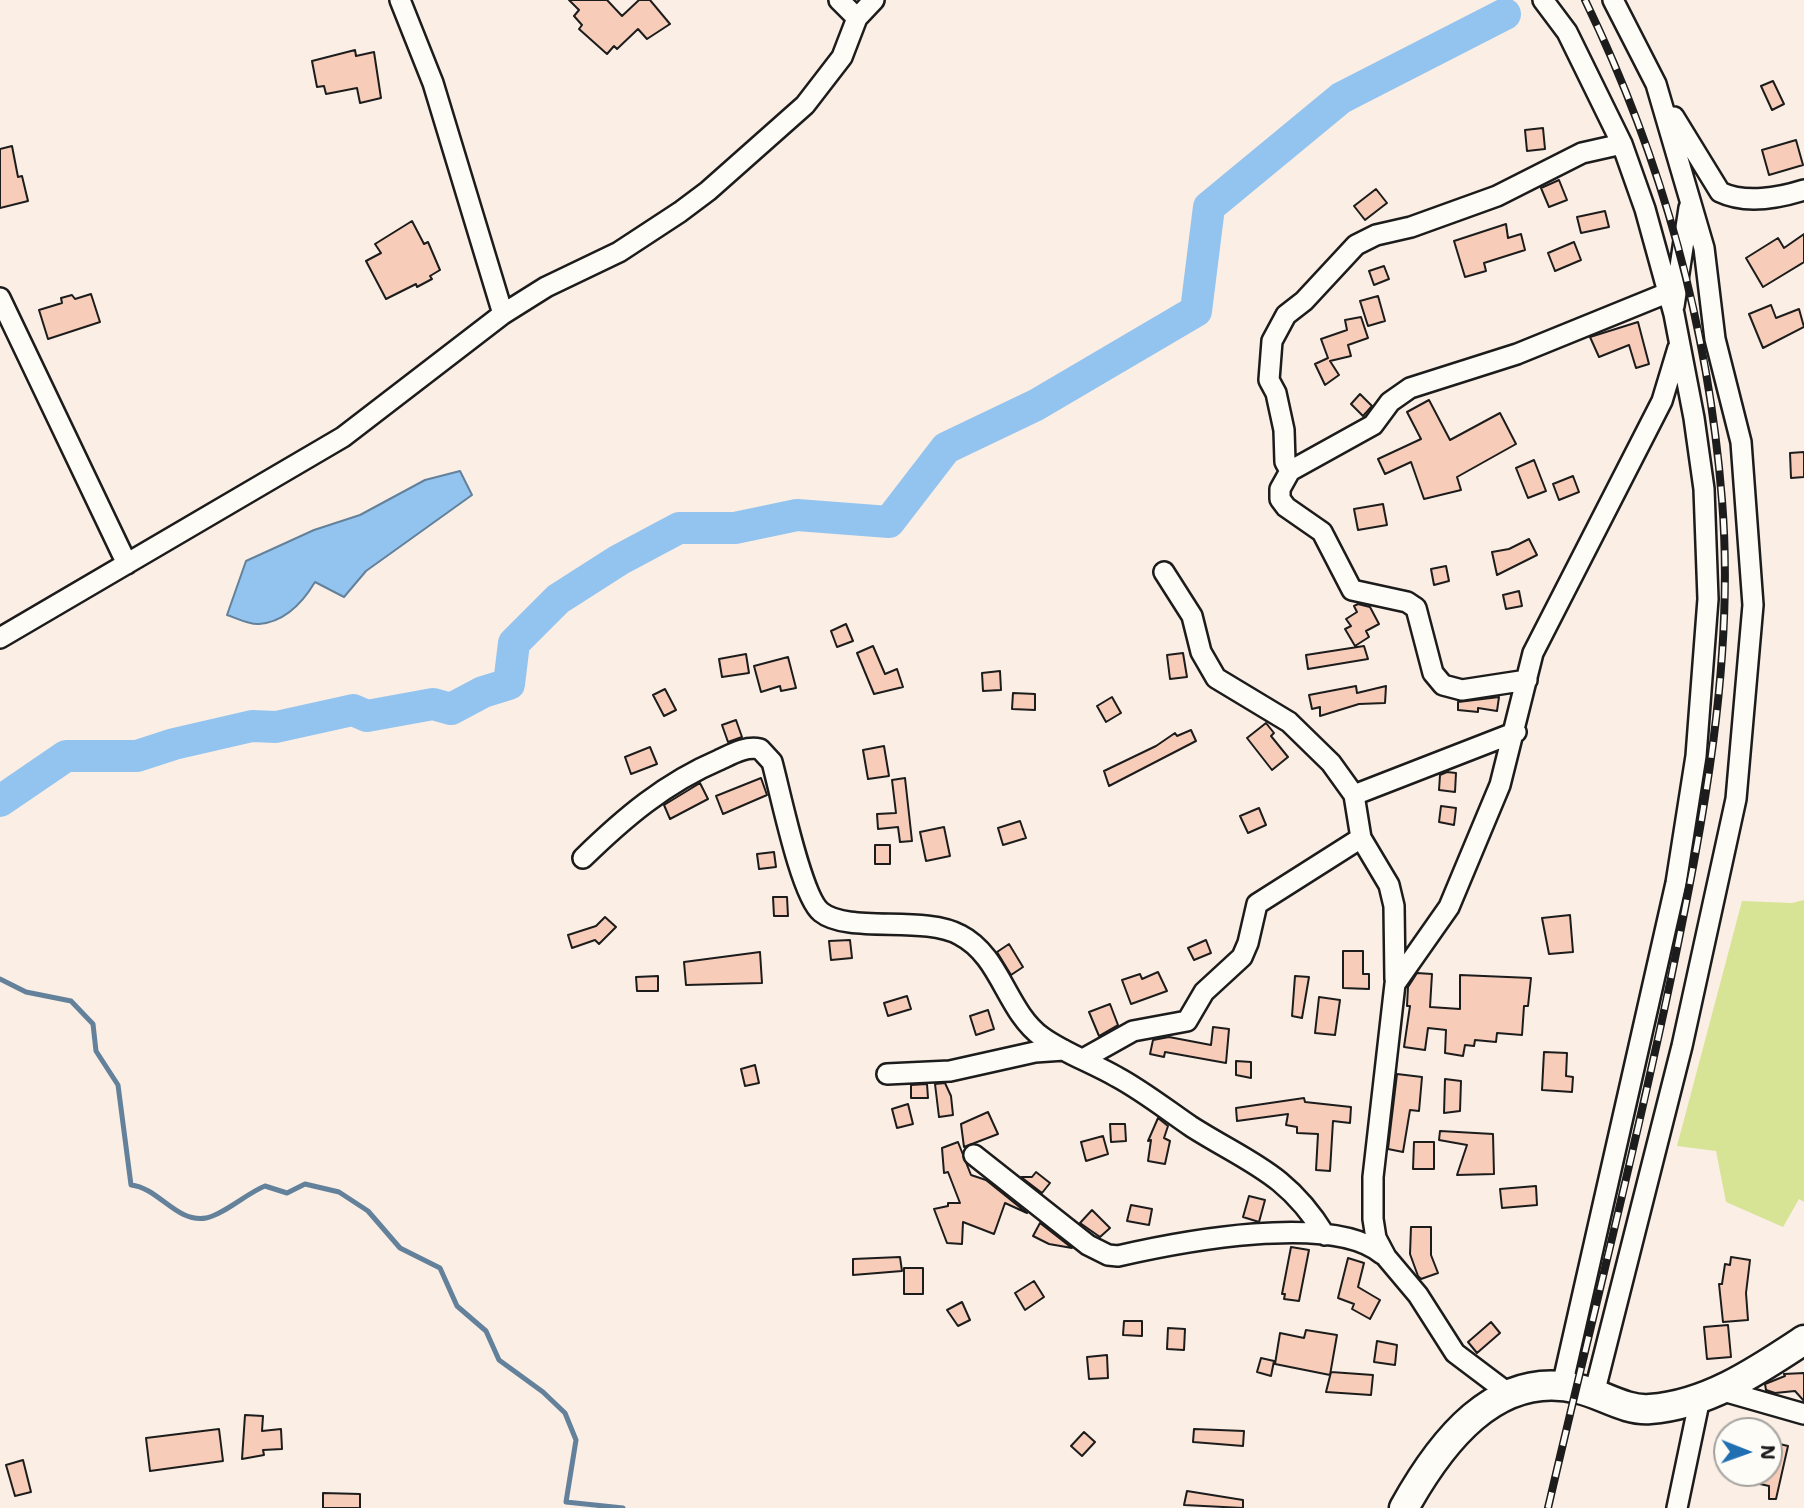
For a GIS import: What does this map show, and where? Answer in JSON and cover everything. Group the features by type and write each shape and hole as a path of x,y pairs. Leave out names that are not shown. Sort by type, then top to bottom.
{"street":[{"path":"400,0 433,83 503,314"},
{"path":"839,0 857,18"},
{"path":"0,638 343,437 503,314 547,287 620,252 708,191 805,106 842,57 857,18 874,0"},
{"path":"1543,0 1567,32 1622,144 1645,209 1674,314 1694,418 1707,543 1706,660 1696,756 1666,931 1562,1386"},
{"path":"1614,0 1693,152 1720,192 1730,197 1758,198 1804,190"},
{"path":"1594,1394 1682,1046 1736,799 1752,640 1753,605 1741,442 1715,339 1704,248 1656,84"},
{"path":"1290,471 1285,462 1284,430 1276,393 1269,380 1272,341 1286,315 1304,301 1356,245 1376,234 1420,224 1497,196 1582,153 1622,144"},
{"path":"1674,314 1690,199"},
{"path":"1527,680 1462,690 1452,689 1436,680 1416,608 1407,602 1352,590 1322,532 1286,507 1280,499 1280,489 1290,471 1373,425 1390,402 1410,388 1517,354 1667,293"},
{"path":"0,298 6,330 128,564"},
{"path":"1395,984 1402,969 1437,928 1449,906 1493,806 1516,732 1533,653 1662,401 1674,369 1679,340"},
{"path":"1164,572 1192,616 1201,652 1216,678 1289,722 1331,763 1354,795 1361,838 1390,885 1396,933 1395,984 1372,1197 1376,1238 1386,1257 1418,1295 1455,1353 1508,1393"},
{"path":"1354,795 1516,732"},
{"path":"583,858 660,791 694,770 752,747 760,749 772,762 803,878 811,900 820,911 845,920 927,926 960,934 985,956 1029,1026 1065,1050 1119,1078 1194,1128 1279,1178 1310,1210 1325,1235"},
{"path":"1083,1059 1133,1031 1187,1021 1204,992 1241,957 1248,943 1257,904 1361,838"},
{"path":"887,1074 950,1071 1035,1052 1065,1050"},
{"path":"974,1155 1088,1245 1108,1255 1118,1256 1205,1238 1325,1235 1362,1240 1386,1257"},
{"path":"1404,1508 1427,1468 1452,1436 1508,1393 1542,1385 1562,1386 1648,1409 1710,1394 1804,1340"},
{"path":"1710,1394 1804,1415"},
{"path":"1677,1508 1710,1394"}],"green space":[{"path":"1804,900 1804,1202 1799,1199 1783,1227 1726,1202 1716,1151 1677,1146 1742,901 1792,903"}],"water":[{"path":"460,471 472,495 366,571 344,597 315,582 299,604 277,619 255,624 227,615 246,561 314,530 360,515 425,480"}],"building":[{"path":"569,0 607,0 622,16 639,0 650,0 670,24 647,39 638,29 617,49 614,46 607,54 579,29 582,25 574,16 579,10"},
{"path":"355,50 356,56 374,52 381,98 360,103 357,88 326,94 324,86 317,87 312,61"},
{"path":"1773,81 1784,104 1772,110 1761,86"},
{"path":"1543,128 1545,149 1527,151 1525,130"},
{"path":"1796,140 1803,165 1769,175 1762,150"},
{"path":"12,146 18,177 22,176 28,201 0,208 0,149"},
{"path":"1559,180 1567,200 1549,207 1541,188"},
{"path":"1376,189 1387,203 1365,220 1354,206"},
{"path":"1605,211 1609,227 1581,233 1577,217"},
{"path":"412,221 424,244 428,242 440,270 430,276 432,279 386,299 366,261 381,253 375,244"},
{"path":"1506,224 1508,238 1521,234 1525,250 1484,263 1486,271 1465,277 1454,241"},
{"path":"1804,234 1804,262 1763,287 1746,258 1778,238 1784,248"},
{"path":"1574,242 1581,260 1555,271 1548,253"},
{"path":"1384,266 1389,279 1374,285 1369,271"},
{"path":"91,294 100,322 48,339 39,310 62,303 61,298 72,295 75,299"},
{"path":"1378,296 1385,321 1368,326 1360,301"},
{"path":"1771,305 1776,318 1799,309 1804,327 1763,348 1749,314"},
{"path":"1361,317 1368,338 1348,345 1351,356 1330,361 1339,375 1325,385 1315,364 1328,358 1321,339 1347,330 1345,320"},
{"path":"1638,322 1649,364 1636,368 1629,345 1599,357 1590,337"},
{"path":"1360,394 1372,406 1363,416 1351,404"},
{"path":"1429,400 1450,440 1500,413 1516,444 1457,477 1461,490 1424,499 1411,462 1385,474 1378,459 1421,439 1407,412"},
{"path":"1804,452 1804,477 1791,478 1790,453"},
{"path":"1534,460 1546,491 1528,498 1516,468"},
{"path":"1573,476 1579,492 1559,500 1553,484"},
{"path":"1383,504 1387,525 1358,530 1354,509"},
{"path":"1529,539 1537,555 1497,575 1492,552 1509,549"},
{"path":"1446,566 1449,581 1434,585 1431,569"},
{"path":"1519,591 1522,606 1506,609 1503,595"},
{"path":"1358,604 1370,607 1379,624 1366,631 1369,637 1355,646 1345,629 1351,626 1346,619 1357,612 1354,606"},
{"path":"846,624 853,641 837,647 831,631"},
{"path":"873,646 885,674 897,669 903,687 874,694 857,653"},
{"path":"1364,646 1368,659 1308,669 1306,655"},
{"path":"1183,653 1187,677 1170,679 1167,655"},
{"path":"746,654 749,673 722,677 719,659"},
{"path":"788,657 796,688 781,691 780,686 761,692 754,666"},
{"path":"1000,671 1001,690 983,691 982,673"},
{"path":"1356,686 1357,693 1386,686 1385,703 1359,704 1320,716 1320,707 1312,709 1309,695"},
{"path":"665,689 676,710 664,716 653,695"},
{"path":"1013,693 1035,694 1035,710 1012,709"},
{"path":"1112,697 1121,713 1106,722 1097,706"},
{"path":"1499,697 1497,711 1478,708 1478,712 1458,710 1458,702"},
{"path":"736,720 742,737 728,742 722,725"},
{"path":"1266,723 1274,733 1271,736 1288,757 1272,770 1247,738"},
{"path":"1191,730 1196,741 1109,786 1104,771 1156,746 1175,733 1177,736"},
{"path":"884,746 889,776 868,779 863,750"},
{"path":"650,747 657,764 631,774 625,757"},
{"path":"1447,772 1456,773 1455,792 1439,790 1440,775"},
{"path":"761,778 767,795 723,814 716,796"},
{"path":"905,778 912,841 900,842 898,827 878,829 877,814 896,813 892,780"},
{"path":"700,783 708,799 670,819 664,805"},
{"path":"1441,806 1456,808 1454,825 1439,822"},
{"path":"1259,808 1266,825 1248,833 1240,816"},
{"path":"1020,821 1026,838 1003,845 998,828"},
{"path":"944,827 950,856 926,861 920,832"},
{"path":"875,845 890,845 890,864 875,864"},
{"path":"774,852 776,867 759,869 757,854"},
{"path":"773,897 787,897 788,916 774,916"},
{"path":"1570,915 1573,952 1549,954 1542,918"},
{"path":"605,917 616,927 599,944 595,940 572,948 568,935 596,926"},
{"path":"850,940 852,958 831,960 829,941"},
{"path":"1206,940 1211,953 1194,960 1188,948"},
{"path":"1009,944 1023,967 1011,975 997,952"},
{"path":"1343,951 1363,951 1363,974 1369,974 1369,989 1343,988"},
{"path":"760,952 762,983 686,985 684,962"},
{"path":"1158,972 1167,991 1131,1004 1122,980 1140,974 1142,979"},
{"path":"1417,973 1432,974 1430,1007 1460,1009 1460,975 1531,978 1528,1006 1524,1006 1522,1035 1497,1033 1496,1042 1475,1040 1474,1046 1465,1045 1463,1056 1445,1053 1446,1030 1428,1028 1425,1050 1404,1047 1410,1006 1407,1006 1408,987"},
{"path":"658,976 658,991 637,991 636,977"},
{"path":"1295,976 1309,977 1302,1018 1292,1016"},
{"path":"907,996 911,1009 888,1016 884,1003"},
{"path":"1319,997 1340,1000 1335,1035 1315,1033"},
{"path":"1110,1004 1118,1025 1099,1036 1089,1012"},
{"path":"988,1010 994,1029 976,1035 970,1016"},
{"path":"1213,1027 1229,1029 1226,1063 1165,1052 1164,1057 1150,1054 1153,1040 1169,1037 1211,1045"},
{"path":"1544,1052 1567,1053 1566,1076 1573,1077 1572,1092 1542,1090"},
{"path":"1236,1061 1251,1062 1251,1078 1236,1075"},
{"path":"755,1065 759,1083 745,1086 741,1069"},
{"path":"1397,1074 1422,1077 1419,1111 1410,1110 1403,1152 1388,1149"},
{"path":"1445,1079 1461,1081 1460,1111 1444,1113"},
{"path":"945,1083 951,1096 953,1115 939,1117 935,1084"},
{"path":"927,1084 928,1098 911,1098 911,1085"},
{"path":"1304,1098 1305,1102 1351,1107 1350,1123 1333,1121 1330,1171 1316,1170 1318,1134 1297,1133 1297,1127 1286,1125 1288,1114 1237,1121 1236,1108"},
{"path":"908,1104 913,1124 897,1128 892,1109"},
{"path":"988,1112 998,1134 964,1147 961,1124"},
{"path":"1158,1118 1168,1126 1164,1138 1170,1141 1165,1164 1148,1161 1151,1140 1148,1141"},
{"path":"1110,1124 1125,1124 1126,1141 1111,1142"},
{"path":"1440,1131 1493,1134 1494,1174 1457,1175 1467,1145 1439,1140"},
{"path":"1103,1136 1108,1154 1086,1161 1081,1142"},
{"path":"958,1142 971,1175 986,1180 1027,1213 1005,1203 994,1234 963,1222 962,1244 947,1243 934,1209 948,1206 948,1203 960,1203 948,1172 944,1173 942,1148"},
{"path":"1414,1142 1434,1142 1434,1169 1413,1169"},
{"path":"1036,1172 1050,1183 1042,1193 1021,1177 1032,1177"},
{"path":"1536,1186 1537,1205 1502,1208 1500,1189"},
{"path":"1249,1196 1265,1200 1259,1222 1243,1217"},
{"path":"1131,1205 1152,1209 1149,1225 1127,1221"},
{"path":"1092,1210 1110,1228 1100,1237 1080,1223"},
{"path":"1040,1223 1072,1248 1049,1244 1033,1236"},
{"path":"1411,1227 1431,1227 1431,1255 1438,1273 1421,1279 1418,1276 1410,1254"},
{"path":"1291,1247 1309,1250 1299,1301 1284,1299 1285,1294 1282,1294"},
{"path":"900,1257 902,1271 853,1275 853,1259"},
{"path":"1731,1257 1750,1260 1746,1293 1748,1320 1723,1322 1719,1284 1722,1284 1725,1264 1730,1265"},
{"path":"1348,1258 1364,1263 1358,1287 1380,1300 1370,1319 1352,1309 1354,1304 1338,1298"},
{"path":"904,1268 923,1268 923,1294 904,1294"},
{"path":"1034,1281 1044,1297 1025,1310 1015,1293"},
{"path":"962,1302 970,1320 958,1326 947,1310"},
{"path":"1124,1321 1142,1321 1142,1336 1123,1335"},
{"path":"1491,1322 1500,1333 1477,1353 1468,1342"},
{"path":"1728,1325 1731,1357 1707,1359 1704,1327"},
{"path":"1168,1328 1185,1329 1184,1350 1167,1349"},
{"path":"1306,1330 1337,1335 1330,1375 1275,1364 1280,1333 1304,1338"},
{"path":"1377,1341 1397,1345 1395,1365 1374,1362"},
{"path":"1107,1355 1108,1378 1089,1379 1087,1357"},
{"path":"1261,1358 1274,1361 1271,1376 1257,1372"},
{"path":"1331,1372 1373,1375 1371,1395 1326,1392"},
{"path":"1804,1373 1804,1401 1795,1391 1775,1393 1766,1390 1765,1384 1785,1376 1784,1374"},
{"path":"245,1415 263,1416 262,1431 281,1429 282,1449 263,1450 264,1455 242,1459"},
{"path":"219,1429 223,1461 150,1471 146,1438"},
{"path":"1194,1429 1244,1431 1243,1446 1193,1442"},
{"path":"1084,1432 1095,1442 1082,1456 1071,1446"},
{"path":"1783,1445 1788,1446 1783,1468"},
{"path":"23,1460 31,1492 15,1496 6,1465"},
{"path":"1769,1487 1779,1487 1776,1499 1769,1499"},
{"path":"1187,1491 1243,1500 1243,1508 1184,1505"},
{"path":"323,1493 360,1494 360,1508 323,1508"}],"waterway":[{"path":"0,801 66,756 137,756 174,744 252,726 276,727 353,710 367,716 433,704 451,709 483,692 509,684 514,643 558,599 619,560 679,528 735,528 797,515 889,522 946,448 1036,405 1196,311 1209,207 1341,98 1505,14"},
{"path":"0,979 26,992 71,1001 93,1024 96,1051 118,1085 131,1185 141,1187 176,1211 195,1218 213,1216 265,1186 287,1193 305,1184 339,1192 368,1211 400,1248 440,1268 457,1306 486,1331 499,1360 543,1392 565,1413 576,1440 566,1502 623,1508"}],"railway":[{"path":"1548,1508 1642,1111 1683,919 1705,800 1720,680 1724,620 1722,500 1706,370 1693,306 1677,243 1637,120 1585,0"}]}
